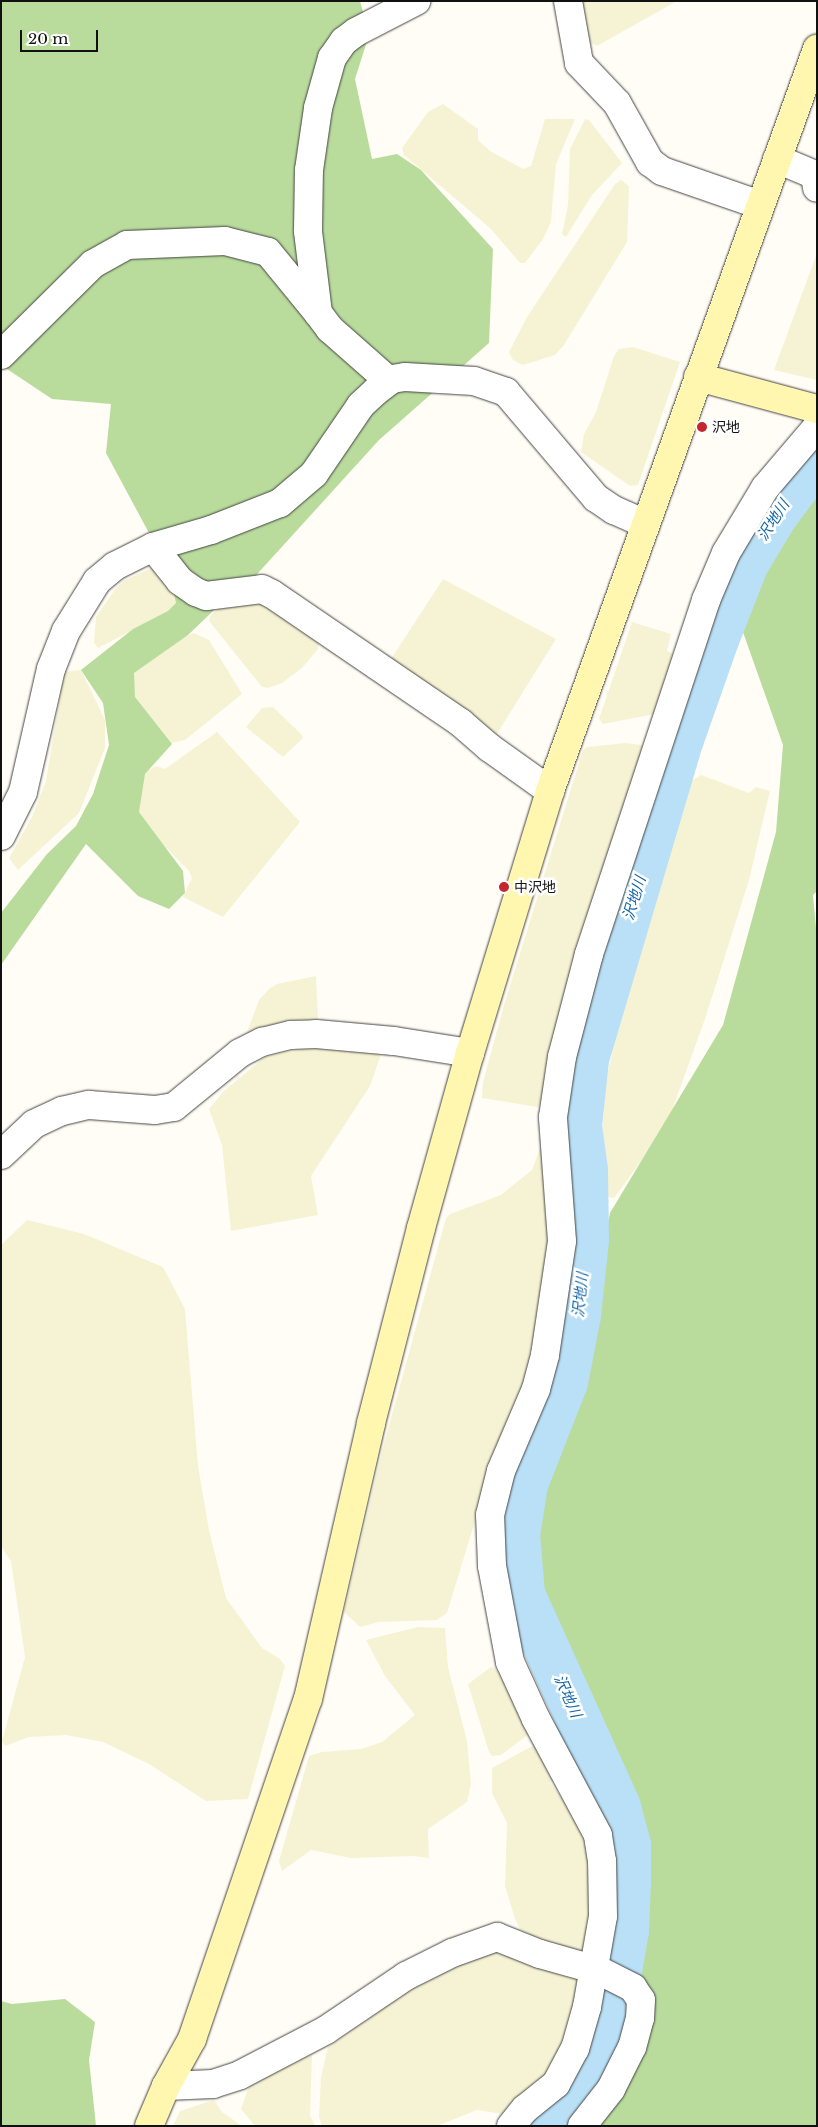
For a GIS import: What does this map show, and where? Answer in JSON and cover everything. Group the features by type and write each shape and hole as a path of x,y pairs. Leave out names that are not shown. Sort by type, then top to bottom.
{"street":[{"path":"318,314 308,231 308,170 318,108 332,58 344,41 356,32 416,1"},
{"path":"568,1 578,63 617,103 650,162 662,171 760,205"},
{"path":"149,2126 166,2086 192,2039 308,1698 372,1423 470,1053 550,791 817,49"},
{"path":"777,159 815,175 817,188"},
{"path":"1,355 93,264 127,245 225,241 268,252 330,330 389,381"},
{"path":"1,836 23,792 51,669 66,631 97,581 114,566 153,547 211,530 280,503 314,474 361,405 389,381 405,377 436,377 481,382 506,392 596,498 614,510 645,524"},
{"path":"511,2126 525,2109 556,2084 575,2049 596,1970 603,1916 602,1861 598,1834 536,1719 510,1662 492,1566 490,1515 501,1471 536,1389 545,1355 562,1241 553,1117 562,1057 590,954 660,734 706,600 726,553 814,414 698,377"},
{"path":"153,547 180,581 196,592 206,596 262,589 272,594 461,723 490,748 550,791"},
{"path":"1,1155 34,1124 62,1111 89,1105 156,1110 174,1107 240,1053 262,1042 291,1035 316,1034 394,1040 470,1053"},
{"path":"166,2086 213,2084 240,2075 326,2030 406,1976 452,1953 497,1937 540,1954 596,1970 633,1988 641,2000 640,2018 632,2048 611,2089 582,2126"}],"shaded area":[{"path":"577,1 677,1 597,46 587,41"},
{"path":"443,104 478,129 478,140 490,151 523,169 531,166 545,119 575,119 556,164 551,222 543,239 525,263 520,263 490,228 404,155 402,148 428,112"},
{"path":"585,119 589,120 622,163 592,195 566,237 562,234 568,205 570,149"},
{"path":"621,180 629,186 627,242 564,345 555,355 523,365 513,360 509,352 527,317 615,184"},
{"path":"817,253 817,380 774,370"},
{"path":"633,347 680,362 638,485 630,486 581,452 584,434 596,412 614,356 619,349"},
{"path":"156,566 175,593 177,607 98,648 94,643 96,617 114,591 123,581"},
{"path":"443,579 556,639 495,737 391,659"},
{"path":"249,597 302,627 319,643 318,649 302,668 282,683 268,688 262,687 209,621 210,616 230,598"},
{"path":"632,622 671,634 667,651 675,655 655,714 603,724 599,719"},
{"path":"194,633 209,640 242,694 185,740 167,744 135,697 131,668 165,644"},
{"path":"81,670 105,720 105,748 79,813 18,870 9,858 32,817 46,781 64,672"},
{"path":"273,707 303,738 283,757 246,727 262,708"},
{"path":"217,732 300,822 223,917 183,897 192,878 189,871 151,832 139,812 142,780 147,771 156,766 165,769"},
{"path":"626,743 641,745 649,750 546,1100 537,1107 482,1098 483,1082 504,1005 583,750 587,747"},
{"path":"701,775 749,793 756,787 770,791 749,880 705,1019 666,1127 614,1198 608,1197 601,1149 606,1079 624,1003 691,781"},
{"path":"316,976 318,1020 269,1026 246,1035 259,1000 269,989 277,984"},
{"path":"311,1046 381,1054 370,1086 311,1176 318,1215 231,1231 222,1145 209,1109 224,1091 266,1056"},
{"path":"544,1137 554,1244 531,1380 491,1469 447,1613 437,1620 379,1622 360,1627 344,1612 382,1451 446,1218 450,1214 501,1195 532,1170"},
{"path":"27,1220 84,1234 163,1267 185,1309 198,1466 209,1530 226,1598 262,1648 280,1659 285,1666 248,1799 206,1801 149,1764 103,1742 66,1735 29,1737 5,1746 2,1741 25,1657 11,1561 2,1548 1,1245"},
{"path":"418,1627 445,1628 448,1667 467,1741 471,1784 467,1802 428,1829 429,1858 414,1856 351,1858 311,1850 282,1871 279,1861 309,1756 322,1752 361,1749 382,1742 415,1715 385,1676 366,1640"},
{"path":"491,1667 497,1670 534,1730 501,1755 492,1756 489,1752 468,1684"},
{"path":"540,1742 559,1776 550,1782 564,1801 575,1799 596,1850 592,1950 582,1954 524,1937 515,1919 505,1886 507,1823 492,1793 492,1768"},
{"path":"491,1949 580,1980 556,2075 509,2115 477,2110 437,2126 322,2126 319,2117 321,2077 328,2047 427,1978"},
{"path":"312,2055 310,2115 315,2126 255,2126 241,2109 249,2086 265,2074"},
{"path":"214,2100 222,2112 242,2126 173,2126 180,2111"}],"green space":[{"path":"1,1 360,1 369,35 355,79 372,159 397,154 421,170 493,249 489,343 379,440 250,582 233,592 188,635 134,673 135,697 172,744 145,774 139,812 183,871 185,893 169,909 138,896 86,844 1,965 1,913 47,854 76,826 93,794 109,745 103,703 81,670 133,629 168,611 176,603 171,580 156,546 106,453 111,404 52,399 1,365"},
{"path":"817,478 817,891 813,895 817,939 817,2126 595,2126 625,2003 637,1917 633,1825 615,1757 535,1600 535,1576 518,1526 575,1377 610,1213 723,1025 776,832 783,745 738,618"},
{"path":"65,1999 95,2022 89,2060 96,2126 1,2126 1,2001 12,2004"}],"waterway":[{"name":"沢地川","path":"544,2126 576,2095 609,2029 626,1931 628,1881 628,1845 618,1807 522,1594 517,1535 525,1484 565,1382 578,1315 586,1240 585,1170 579,1126 586,1059 681,739 717,637 746,563 775,515 817,459"}],"place":[{"name":"沢地","path":"702,427"},
{"name":"中沢地","path":"504,887"}]}
